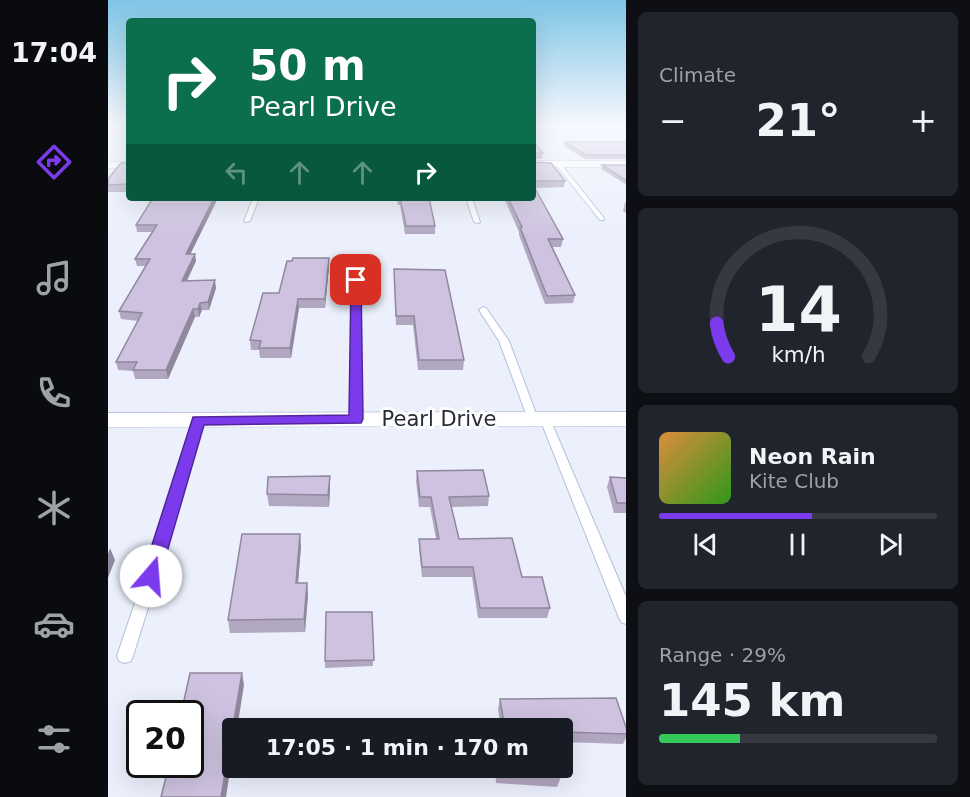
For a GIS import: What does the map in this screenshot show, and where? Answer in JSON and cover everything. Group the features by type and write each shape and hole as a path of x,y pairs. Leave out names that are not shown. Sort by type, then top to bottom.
{"street":[{"path":"536,164 626,164"},
{"path":"108,165 126,165"},
{"name":"Pearl Drive","path":"108,420 626,419"}],"lane":[{"path":"558,164 602,219"},
{"path":"246,221 255,201"},
{"path":"470,201 477,222"},
{"path":"356,280 356,419"},
{"path":"483,310 504,341 626,616"},
{"path":"125,656 177,496 198,420"}],"building":[{"path":"536,162 551,163 565,181 536,181"},
{"path":"121,163 126,163 126,184 108,185 108,179"},
{"path":"602,165 626,165 626,180"},
{"path":"536,190 563,239 548,239 575,295 547,296 520,227 522,227 509,201 536,201"},
{"path":"151,201 212,201 186,254 195,254 182,281 215,280 208,302 200,303 198,309 193,309 166,370 133,370 137,362 116,362 142,313 119,311 150,259 135,259 157,225 136,225"},
{"path":"401,201 430,201 435,226 406,226"},
{"path":"293,258 329,258 325,299 298,299 290,348 259,348 261,341 250,340 263,293 279,293 287,261 292,261"},
{"path":"394,269 445,270 464,360 419,360 414,316 396,316"},
{"path":"483,470 489,496 449,497 459,539 512,538 522,577 542,577 550,608 480,608 473,567 422,567 419,539 439,539 431,497 420,497 417,471"},
{"path":"330,476 328,495 267,494 268,477"},
{"path":"610,477 626,478 626,503 617,503"},
{"path":"242,534 300,534 296,583 307,583 304,619 228,620"},
{"path":"326,612 372,612 374,660 325,661"},
{"path":"190,673 242,673 234,718 222,718 222,778 224,778 221,797 161,797 166,778 204,778 204,700 184,700"},
{"path":"616,698 626,727 626,734 573,732 573,718 503,718 500,699"}],"route":[{"path":"151,576 177,496 198,420 356,419 356,280"}]}
